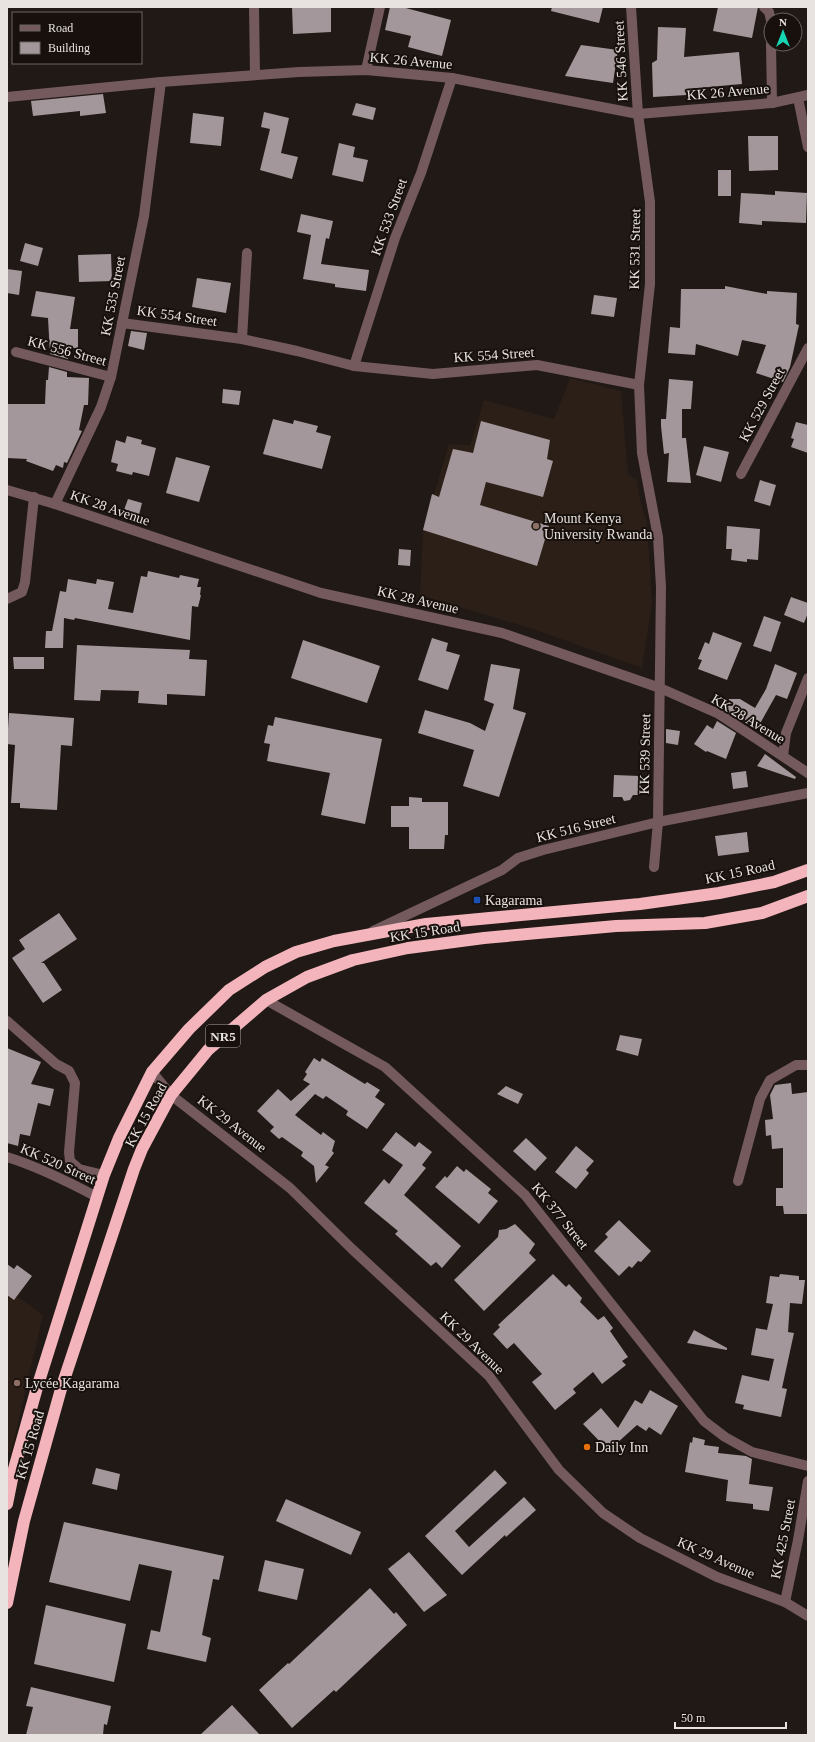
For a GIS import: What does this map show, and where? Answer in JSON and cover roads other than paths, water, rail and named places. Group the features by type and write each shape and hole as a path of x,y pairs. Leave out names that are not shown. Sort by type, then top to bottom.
{"highway":[{"name":"KK 15 Road","path":"7,1504 14,1469 36,1392 104,1175 119,1138 152,1072 189,1029 229,990 265,967 296,952 366,934 426,924 640,904 719,893 774,882 808,870"},
{"name":"KK 15 Road","path":"7,1603 24,1521 61,1389 134,1169 142,1149 171,1095 208,1050 266,1000 307,977 353,960 408,948 484,938 616,926 705,923 762,914 808,896"}],"street":[{"path":"254,7 255,75"},
{"path":"366,70 380,7"},
{"name":"KK 546 Street","path":"631,7 638,114"},
{"path":"772,52 772,103"},
{"name":"KK 26 Avenue","path":"7,97 161,82 255,75 366,70 452,78 638,114 772,103 803,96"},
{"name":"KK 533 Street","path":"354,366 395,238 421,173 452,78"},
{"name":"KK 535 Street","path":"55,504 100,407 111,377 144,216 161,82"},
{"path":"803,96 808,147"},
{"name":"KK 531 Street","path":"638,114 650,202 650,284 639,386"},
{"path":"242,339 248,253"},
{"name":"KK 554 Street","path":"122,323 242,339 297,351 354,366 433,374 537,365 639,386"},
{"name":"KK 529 Street","path":"741,474 808,348"},
{"name":"KK 556 Street","path":"16,352 111,377"},
{"path":"639,386 642,453 658,537 661,587 660,688"},
{"name":"KK 28 Avenue","path":"7,490 34,497 321,593 502,633 660,688 719,714 808,773"},
{"path":"7,599 22,592 34,497"},
{"path":"783,756 786,733 808,678"},
{"name":"KK 539 Street","path":"654,867 658,822 660,688"},
{"name":"KK 516 Street","path":"366,934 502,870 518,858 543,850 658,822 808,793"},
{"name":"KK 377 Street","path":"266,1000 385,1067 500,1171 534,1206 704,1421 726,1437 752,1452 808,1466"},
{"path":"7,1021 52,1061 69,1071 73,1077 75,1083 69,1152 70,1161 79,1169 104,1175"},
{"path":"738,1181 760,1099 770,1080 796,1065 808,1065"},
{"name":"KK 29 Avenue","path":"152,1072 171,1095 290,1188 352,1249 489,1376 560,1470 603,1513 640,1538 717,1577 785,1602 808,1616"},
{"name":"KK 520 Street","path":"7,1157 35,1166 97,1197"},
{"name":"KK 425 Street","path":"785,1602 808,1482"}],"place":[{"name":"Mount Kenya University Rwanda","path":"536,526"},
{"name":"Kagarama","path":"477,900"},
{"name":"Lycée Kagarama","path":"17,1383"},
{"name":"Daily Inn","path":"587,1447"}]}
